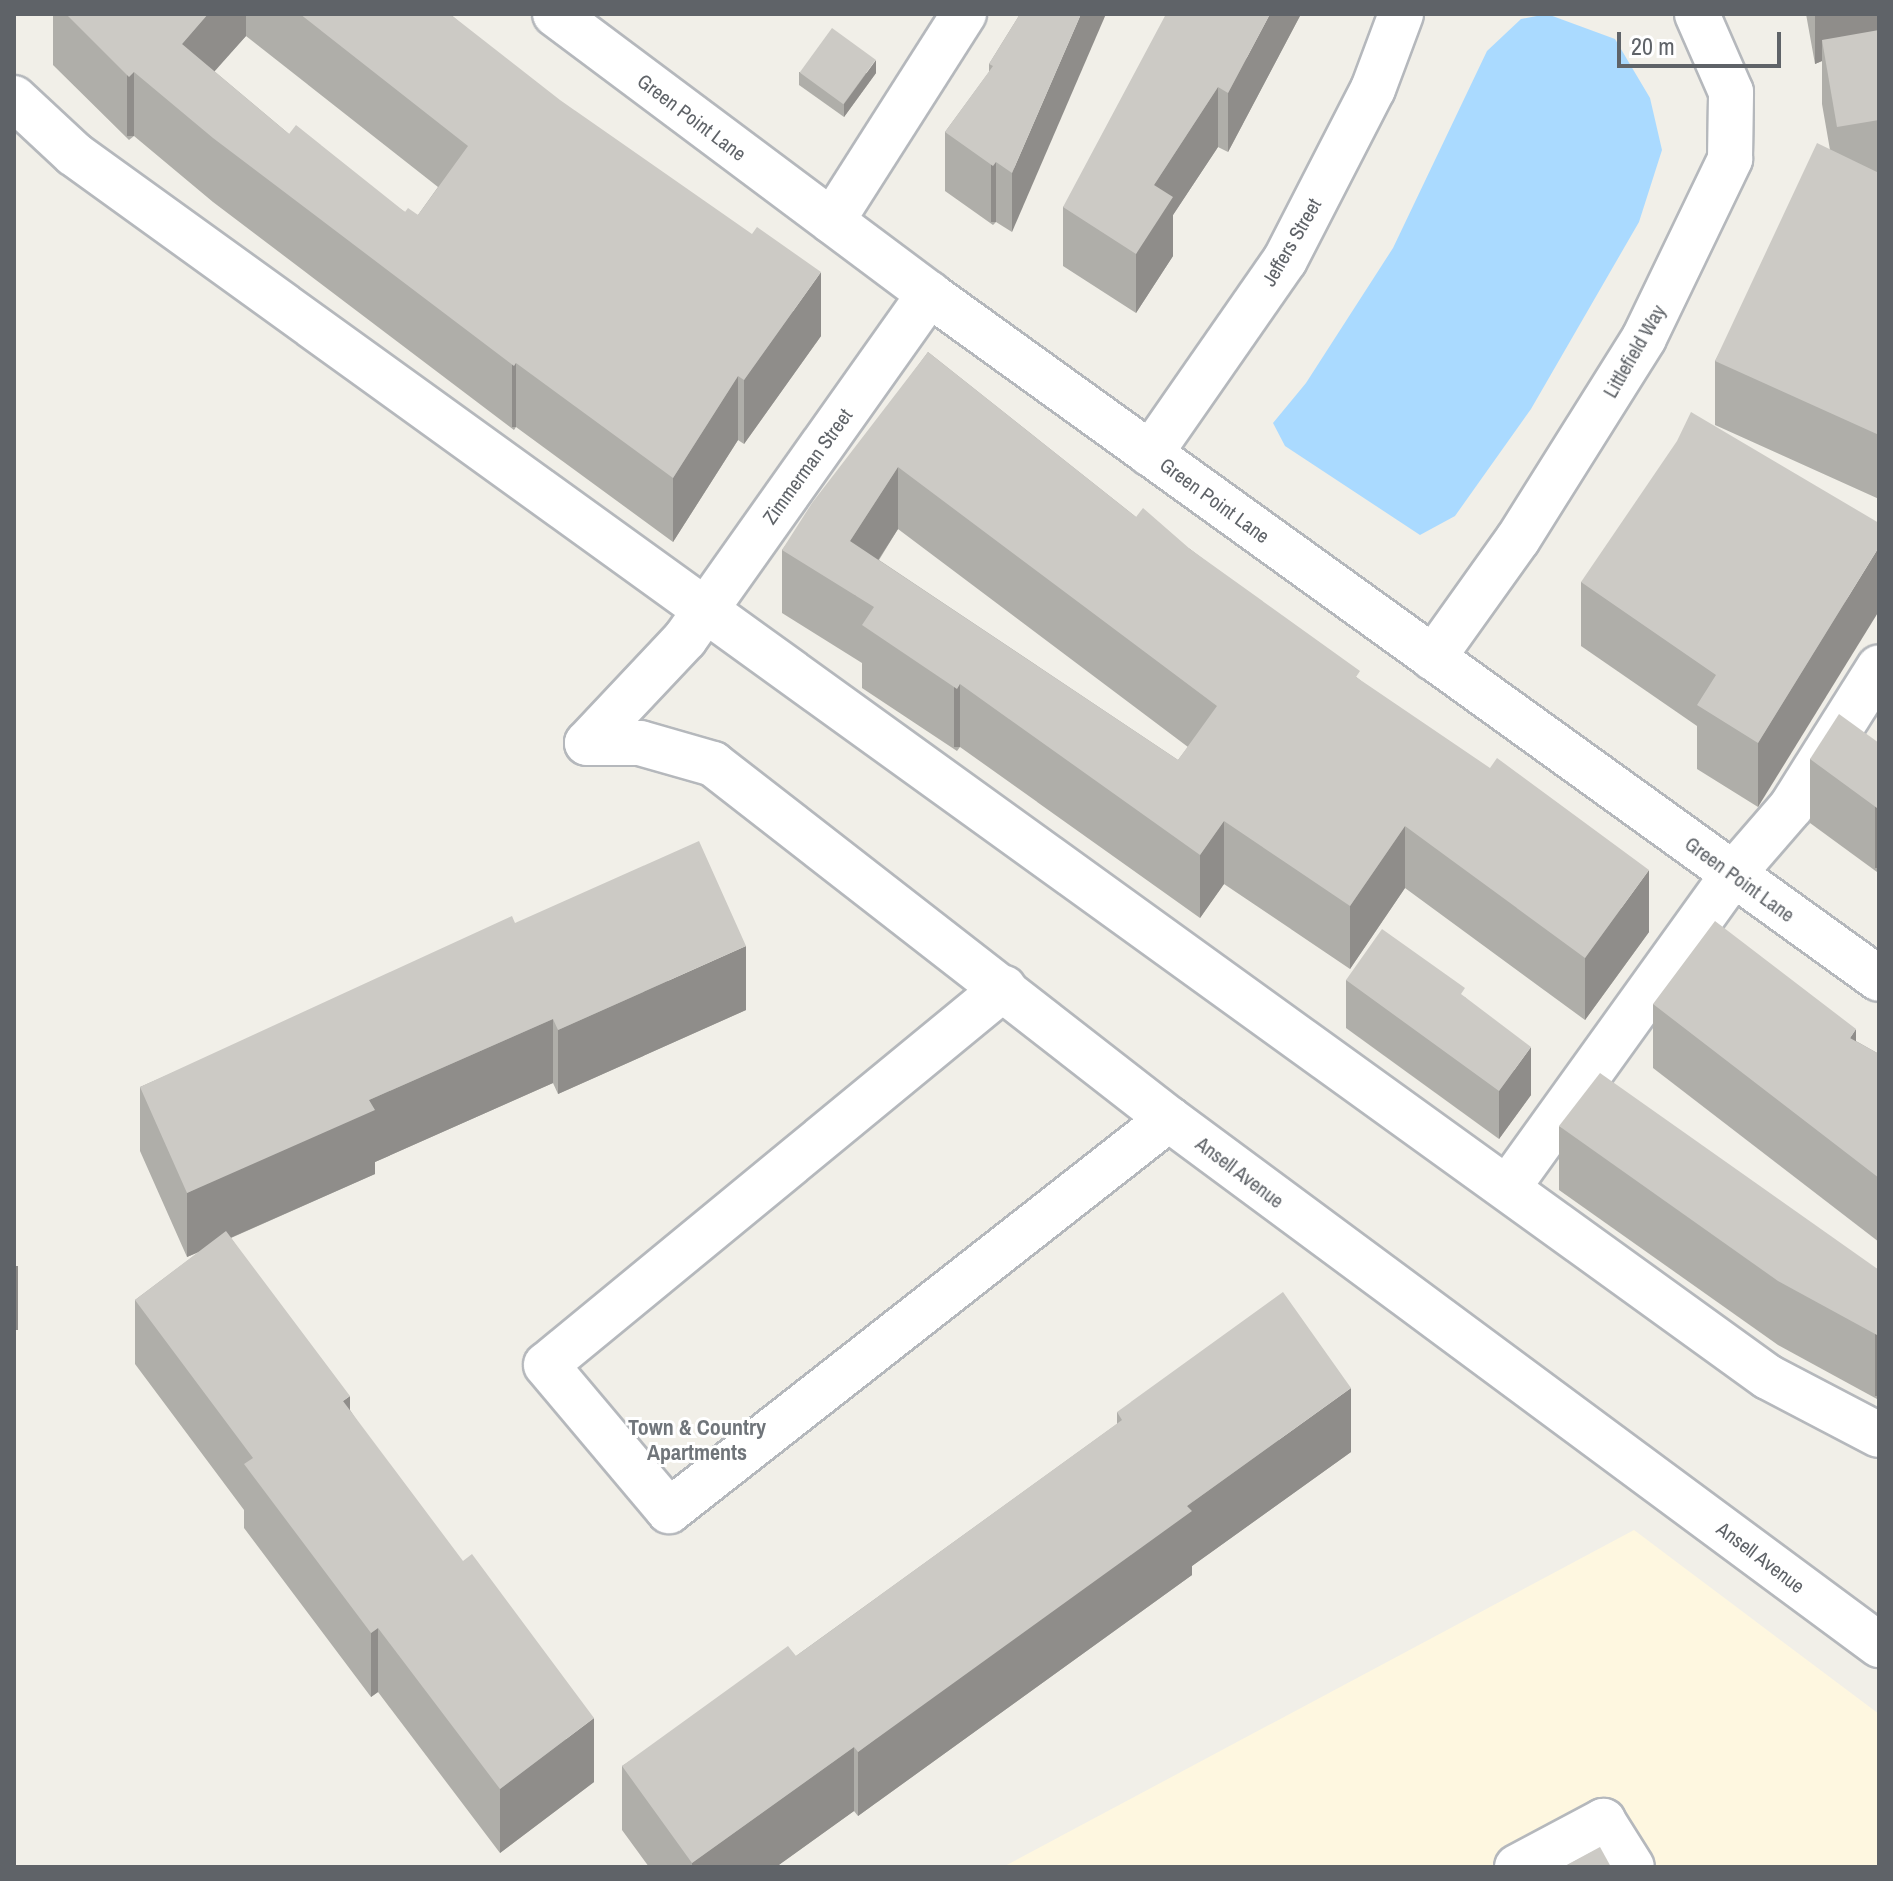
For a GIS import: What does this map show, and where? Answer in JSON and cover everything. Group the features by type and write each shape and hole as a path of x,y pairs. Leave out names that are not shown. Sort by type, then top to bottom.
{"street":[{"name":"Green Point Lane","path":"555,14 929,294 1879,979"},
{"path":"832,221 964,14"},
{"name":"Jeffers Street","path":"1150,454 1285,260 1373,89 1401,14"},
{"name":"Littlefield Way","path":"1433,658 1518,539 1644,338 1730,159 1731,92 1697,14"},
{"path":"14,98 74,154 695,624 1509,1186 1768,1377 1879,1435"},
{"name":"Zimmerman Street","path":"587,743 695,624 929,294"},
{"path":"1509,1186 1733,874 1791,807 1879,667"},
{"name":"Ansell Avenue","path":"587,743 640,743 713,764 1169,1119 1879,1645"},
{"path":"1004,988 546,1365 669,1511 1169,1119"},
{"path":"1517,1867 1603,1821 1632,1867"}],"shaded area":[{"path":"1634,1530 1879,1714 1879,1867 1003,1867"}],"water":[{"path":"1547,14 1615,39 1650,98 1662,150 1639,222 1531,409 1455,516 1420,535 1285,446 1273,423 1306,383 1393,248 1487,51 1521,19"}],"building":[{"path":"66,14 208,14 182,44 289,134 296,125 405,212 408,208 418,215 468,146 300,14 450,14 560,100 752,234 757,227 821,272 744,380 738,376 673,478 516,363 514,366 213,138 134,72 129,77"},
{"path":"1020,14 1081,14 1012,173 996,162 993,166 945,132 993,66 989,64"},
{"path":"1166,14 1270,14 1228,93 1218,87 1154,185 1173,197 1136,254 1063,207"},
{"path":"832,28 876,60 843,104 800,72"},
{"path":"1879,30 1879,120 1837,127 1822,40"},
{"path":"1817,143 1879,173 1879,435 1715,361"},
{"path":"928,352 1136,517 1143,508 1190,549 1360,671 1356,677 1490,768 1497,758 1649,870 1585,958 1405,826 1350,906 1224,821 1200,855 960,684 957,689 862,625 874,607 782,550 812,503","holes":["898,467 1217,706 1178,760 850,541"]},
{"path":"1691,412 1879,523 1879,547 1758,743 1697,705 1716,675 1581,582 1677,441"},
{"path":"1839,714 1879,743 1877,808 1810,759"},
{"path":"699,841 746,946 558,1030 553,1019 369,1100 375,1110 187,1193 140,1087 512,916 515,923"},
{"path":"1715,921 1856,1029 1850,1038 1879,1054 1879,1178 1653,1004"},
{"path":"1382,929 1465,988 1461,994 1531,1047 1499,1091 1346,980"},
{"path":"1600,1073 1879,1270 1877,1335 1778,1281 1559,1126"},
{"path":"226,1231 350,1396 343,1401 463,1561 472,1554 594,1718 500,1789 378,1628 371,1633 244,1464 253,1458 135,1300"},
{"path":"1283,1292 1351,1388 1187,1506 1192,1511 858,1752 854,1747 692,1863 622,1766 788,1646 796,1656 1122,1420 1117,1412"},
{"path":"1600,1847 1611,1867 1563,1867"}],"district":[{"name":"Town & Country Apartments","path":"697,1440"}]}
